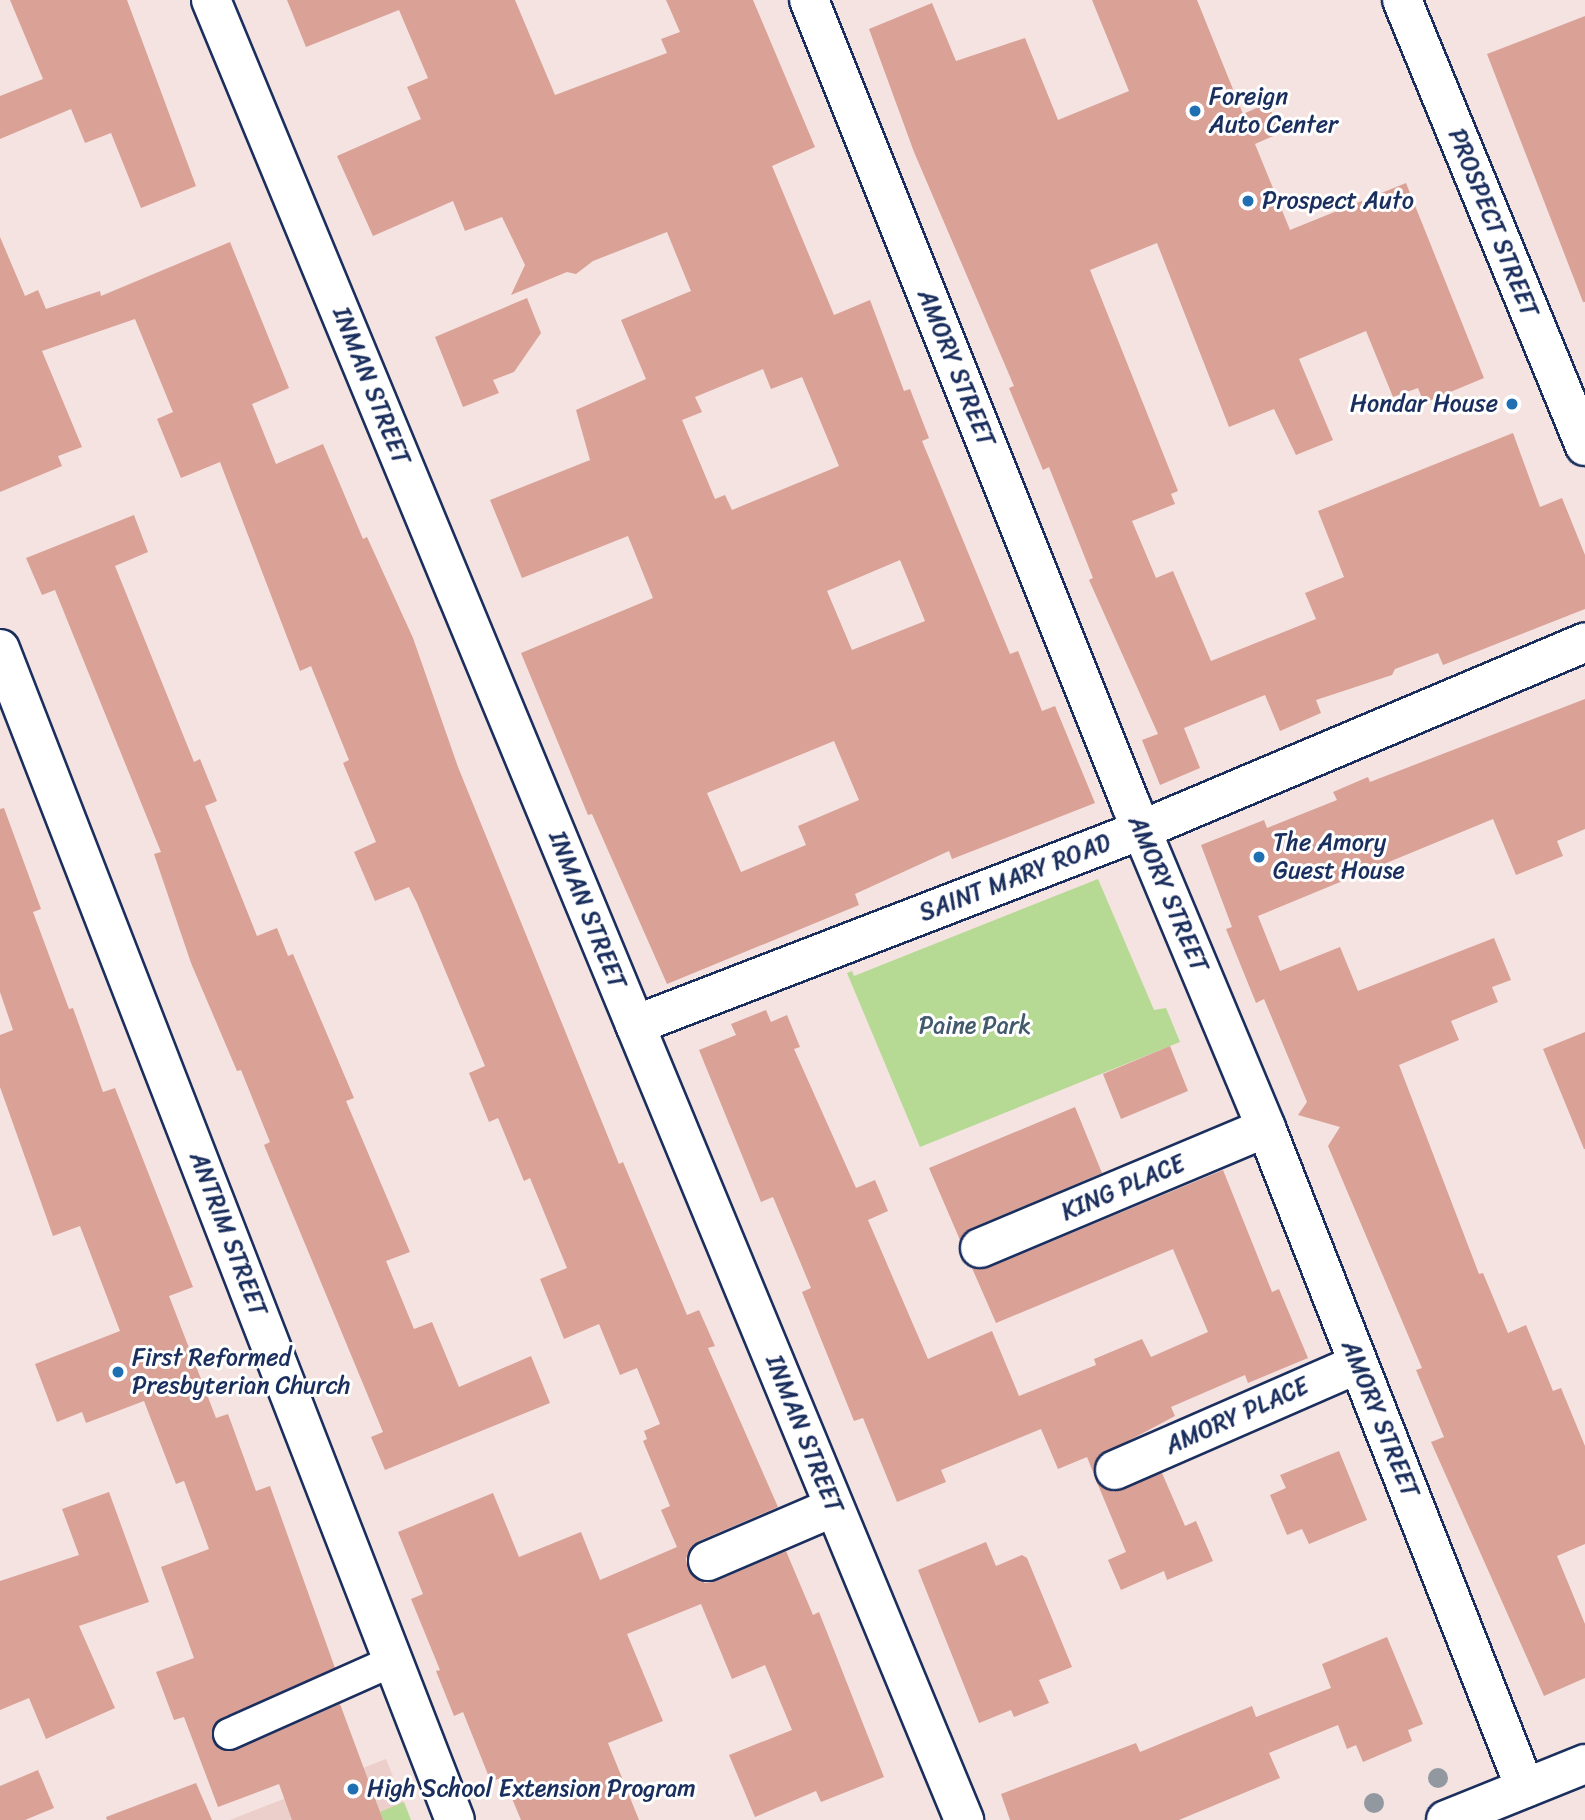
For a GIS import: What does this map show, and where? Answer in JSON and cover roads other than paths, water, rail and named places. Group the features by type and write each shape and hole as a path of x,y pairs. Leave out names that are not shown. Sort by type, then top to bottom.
{"street":[{"name":"INMAN STREET","path":"211,0 964,1820"},
{"name":"AMORY STREET","path":"809,0 1141,830 1266,1128 1525,1788"},
{"name":"PROSPECT STREET","path":"1402,0 1585,446"},
{"name":"SAINT MARY ROAD","path":"635,1025 1141,830 1585,642"},
{"name":"ANTRIM STREET","path":"0,649 455,1820"},
{"name":"KING PLACE","path":"980,1248 1266,1128"},
{"name":"AMORY PLACE","path":"1115,1470 1358,1364"},
{"path":"708,1561 834,1507"},
{"path":"229,1734 393,1661"},
{"path":"1446,1820 1585,1764"}],"place":[{"name":"Foreign Auto Center","path":"1195,111"},
{"name":"Prospect Auto","path":"1248,201"},
{"name":"Hondar House","path":"1512,404"},
{"name":"The Amory Guest House","path":"1259,857"},
{"name":"First Reformed Presbyterian Church","path":"118,1372"},
{"name":"High School Extension Program","path":"353,1789"}],"park label":[{"name":"Paine Park","path":"975,1026"}]}
